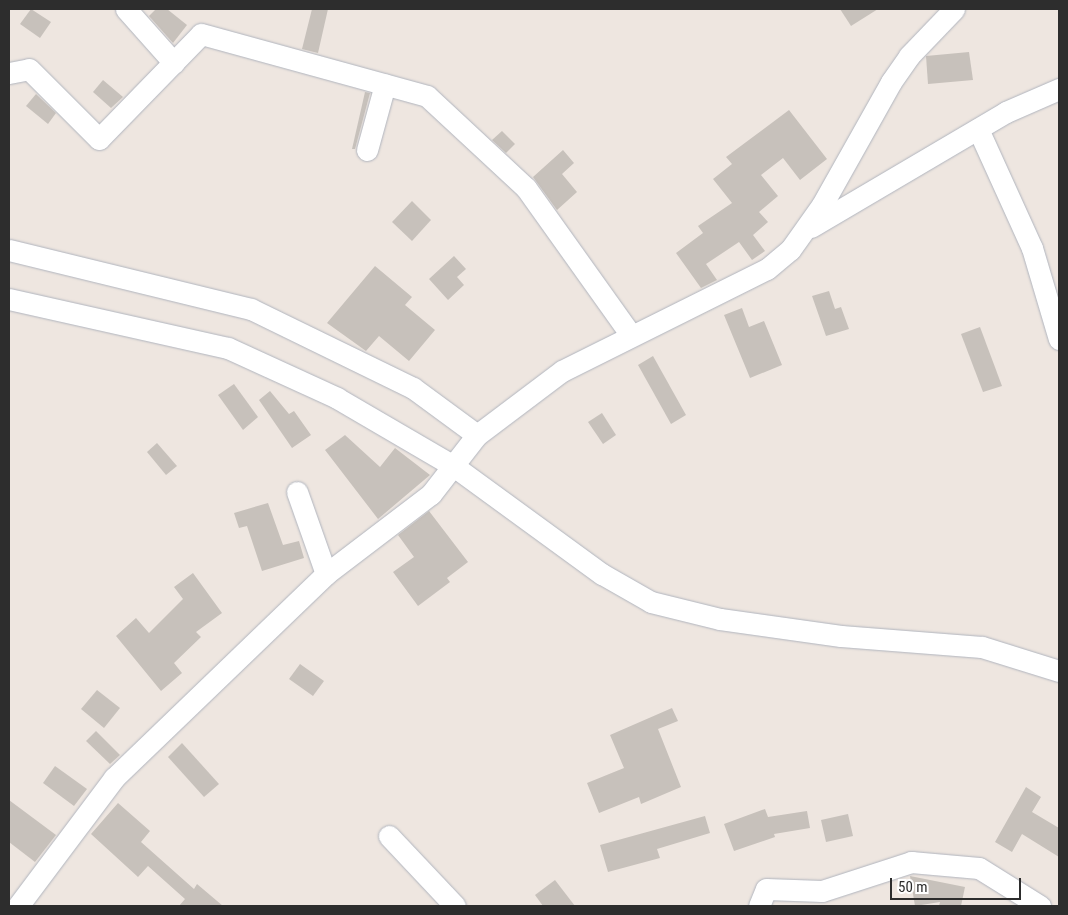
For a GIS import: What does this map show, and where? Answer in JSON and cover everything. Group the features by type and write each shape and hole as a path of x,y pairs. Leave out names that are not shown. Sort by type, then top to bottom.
{"street":[{"path":"126,9 174,63"},
{"path":"23,899 41,872 114,778 326,574 431,494 466,451 542,383 631,335 767,269 790,250 805,230 891,82 909,56 954,9"},
{"path":"9,73 29,69 99,139 202,34 427,96 526,188 631,335"},
{"path":"367,150 385,84"},
{"path":"805,230 978,129 1059,90"},
{"path":"978,129 1032,248 1059,339"},
{"path":"9,250 251,309 413,388 466,451 602,574 651,602 720,619 831,634 982,647 1059,671"},
{"path":"9,300 228,348 337,398 466,451"},
{"path":"297,492 326,574"},
{"path":"389,836 456,906"},
{"path":"757,906 766,889 822,891 912,862 979,868 1040,906"}],"building":[{"path":"31,9 51,22 40,38 20,24"},
{"path":"156,9 167,9 187,25 173,43 149,16"},
{"path":"312,9 328,9 318,53 302,49"},
{"path":"840,9 878,9 851,26"},
{"path":"969,52 973,80 928,84 926,56"},
{"path":"103,80 123,97 111,108 93,92"},
{"path":"365,92 370,93 355,149 352,149"},
{"path":"36,94 56,113 48,124 26,106"},
{"path":"789,110 827,159 800,180 783,158 761,175 778,196 759,212 768,222 753,235 765,251 752,260 739,242 706,264 717,280 701,288 676,253 703,233 698,226 732,203 713,179 732,164 726,157"},
{"path":"502,131 515,144 506,153 492,140"},
{"path":"563,150 574,163 562,174 577,192 557,210 533,177"},
{"path":"412,201 431,220 412,241 392,222"},
{"path":"454,256 466,269 457,277 464,285 448,300 429,279"},
{"path":"375,266 412,297 405,305 435,330 409,361 379,336 366,351 327,323"},
{"path":"829,291 835,309 841,307 849,329 826,336 812,296"},
{"path":"742,308 749,327 764,321 782,365 750,378 724,315"},
{"path":"980,327 1002,386 983,392 961,334"},
{"path":"653,356 686,415 671,424 638,365"},
{"path":"234,384 258,417 243,430 218,395"},
{"path":"270,391 289,414 294,411 311,435 292,448 259,400"},
{"path":"602,413 616,435 603,444 588,422"},
{"path":"345,435 380,467 395,448 430,475 378,519 325,450"},
{"path":"157,443 177,466 166,475 147,452"},
{"path":"268,503 283,545 299,541 304,558 262,571 247,526 239,528 234,513"},
{"path":"429,511 468,562 447,578 450,582 418,606 393,572 414,557 398,535"},
{"path":"193,573 222,613 196,632 201,637 174,663 182,673 161,691 116,636 136,618 149,633 183,599 174,587"},
{"path":"300,664 324,681 313,696 289,679"},
{"path":"97,690 120,708 104,728 81,709"},
{"path":"672,708 678,721 658,729 681,787 641,804 639,797 599,813 587,783 624,768 610,735"},
{"path":"96,731 120,755 110,764 86,741"},
{"path":"182,743 219,784 204,797 168,757"},
{"path":"55,766 87,789 74,806 43,783"},
{"path":"1026,787 1041,797 1032,812 1059,828 1059,857 1022,834 1012,852 995,842"},
{"path":"9,800 56,835 35,862 9,842"},
{"path":"118,803 150,831 141,842 194,889 197,884 223,906 179,906 185,899 148,866 138,877 91,834"},
{"path":"765,809 768,817 807,811 810,828 774,834 775,837 734,851 724,824"},
{"path":"848,814 853,836 826,842 821,820"},
{"path":"705,816 710,833 657,849 660,858 608,872 600,845"},
{"path":"910,876 965,887 961,906 939,906 940,902 915,906"},
{"path":"555,880 575,906 543,906 535,895"}]}
